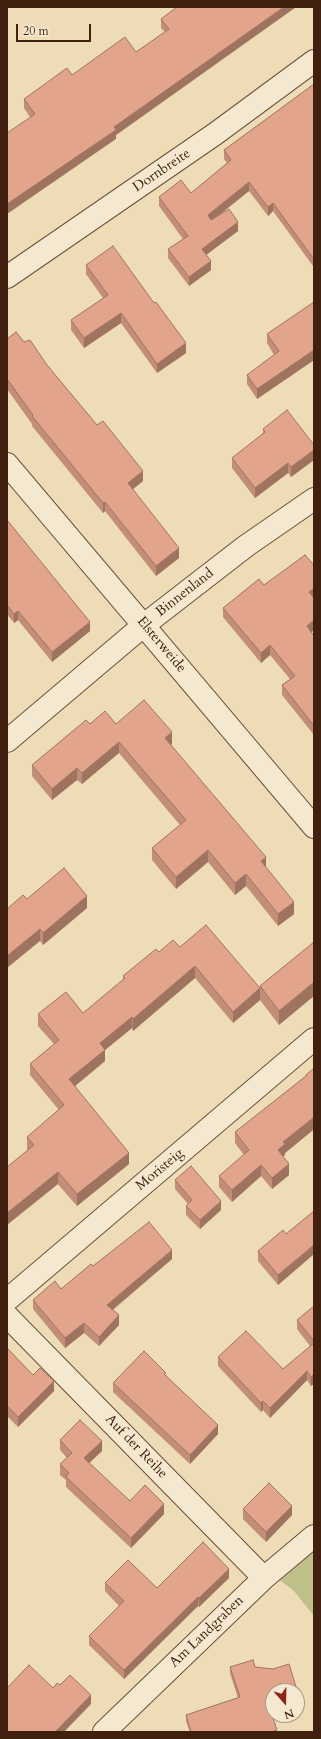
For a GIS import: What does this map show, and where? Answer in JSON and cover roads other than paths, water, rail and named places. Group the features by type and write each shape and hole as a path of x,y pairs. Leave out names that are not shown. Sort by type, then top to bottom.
{"street":[{"name":"Dornbreite","path":"7,277 215,134 314,61"},
{"name":"Elsterweide","path":"7,464 314,827"},
{"name":"Binnenland","path":"7,741 144,625 246,546 314,499"},
{"name":"Moristeig","path":"7,1300 314,1039"},
{"name":"Auf der Reihe","path":"7,1316 264,1578"},
{"name":"Am Landgraben","path":"104,1732 264,1578 314,1536"}]}
